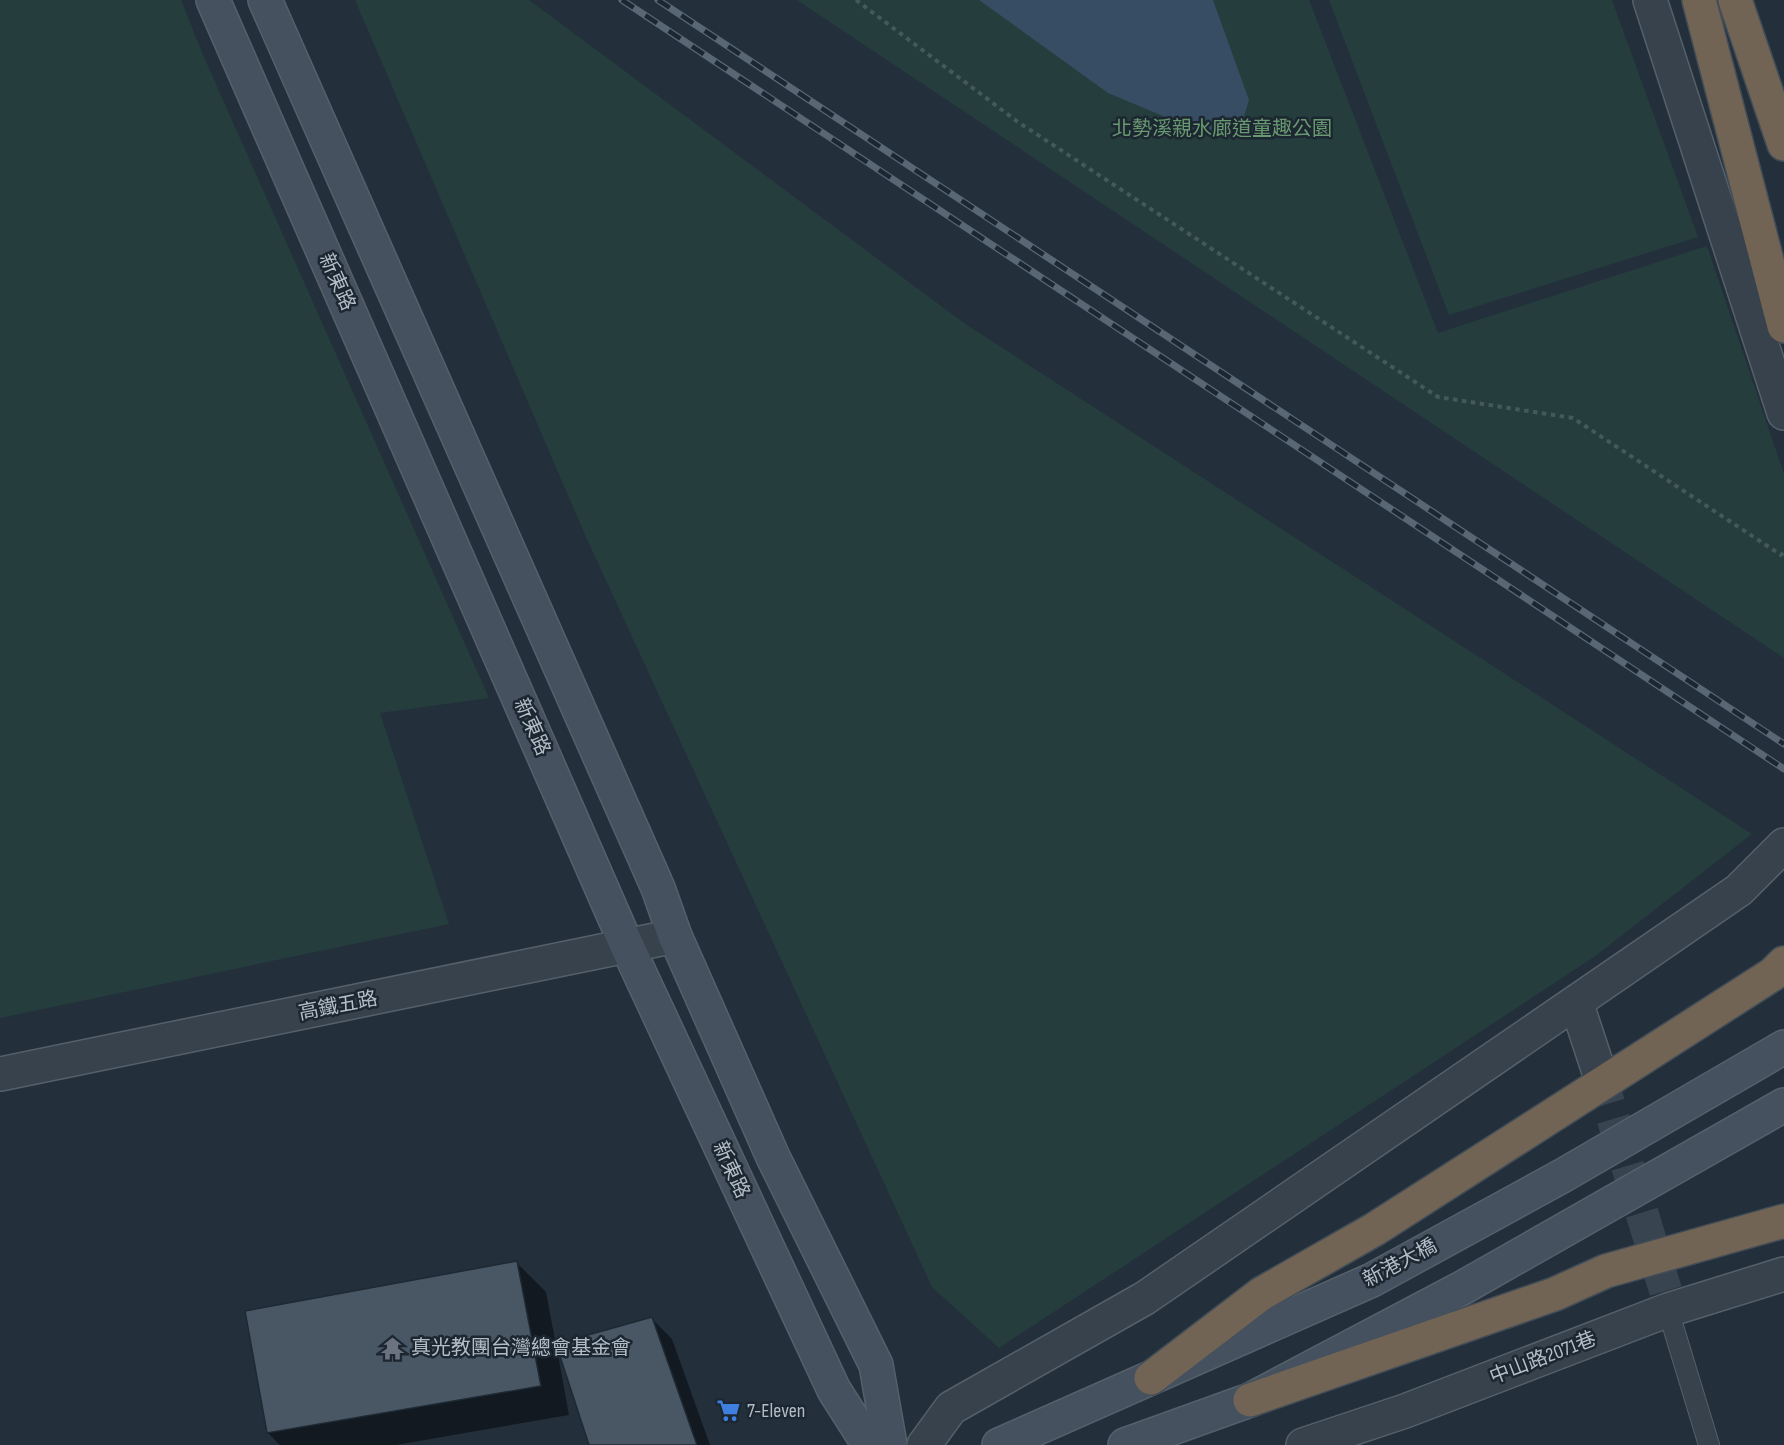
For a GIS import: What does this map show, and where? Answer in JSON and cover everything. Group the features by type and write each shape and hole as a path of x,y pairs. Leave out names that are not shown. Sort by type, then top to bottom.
{"highway":[{"path":"1699,0 1784,326"},
{"path":"1735,0 1784,144"},
{"path":"1151,1378 1261,1294 1375,1229 1763,980 1784,963"},
{"path":"1250,1400 1555,1294 1606,1271 1784,1221"}],"main road":[{"name":"新東路","path":"213,0 627,946 834,1390 869,1445"},
{"path":"265,0 654,877 675,936 772,1157 876,1365 890,1445"},
{"name":"新港大橋","path":"999,1445 1372,1280 1562,1176 1784,1047"},
{"path":"1125,1445 1250,1400 1462,1287 1784,1105"}],"street":[{"path":"1650,0 1784,413"},
{"path":"924,1445 951,1407 1145,1298 1739,890 1784,845"},
{"name":"高鐵五路","path":"0,1074 584,957 675,936"},
{"path":"1576,1002 1599,1072"},
{"name":"中山路2071巷","path":"1303,1445 1405,1411 1667,1301 1784,1274"}],"lane":[{"path":"1667,1301 1708,1445"}],"path":[{"path":"856,0 1018,122 1438,397 1573,418 1781,555 1784,552"}],"green space":[{"path":"0,0 181,0 203,55 489,698 380,713 449,924 0,1018"},
{"path":"355,0 529,0 964,323 1752,834 1594,957 999,1348 932,1287 586,537"},
{"name":"北勢溪親水廊道童趣公園","path":"797,0 1309,0 1438,333 1707,246 1784,474 1784,658"},
{"path":"1329,0 1612,0 1698,237 1449,315"}],"water":[{"path":"979,0 1213,0 1249,100 1241,126 1213,137 1108,93"}],"building":[{"name":"真光教團台灣總會基金會","path":"517,1261 541,1386 267,1433 245,1311"},
{"path":"652,1317 697,1445 589,1445 556,1344"}],"tunnel":[{"path":"1599,1072 1666,1292"}],"railway":[{"path":"622,0 1784,769"},
{"path":"658,0 1784,744"}],"place":[{"name":"真光教團台灣總會基金會","path":"393,1348"},
{"name":"7-Eleven","path":"729,1411"}]}
